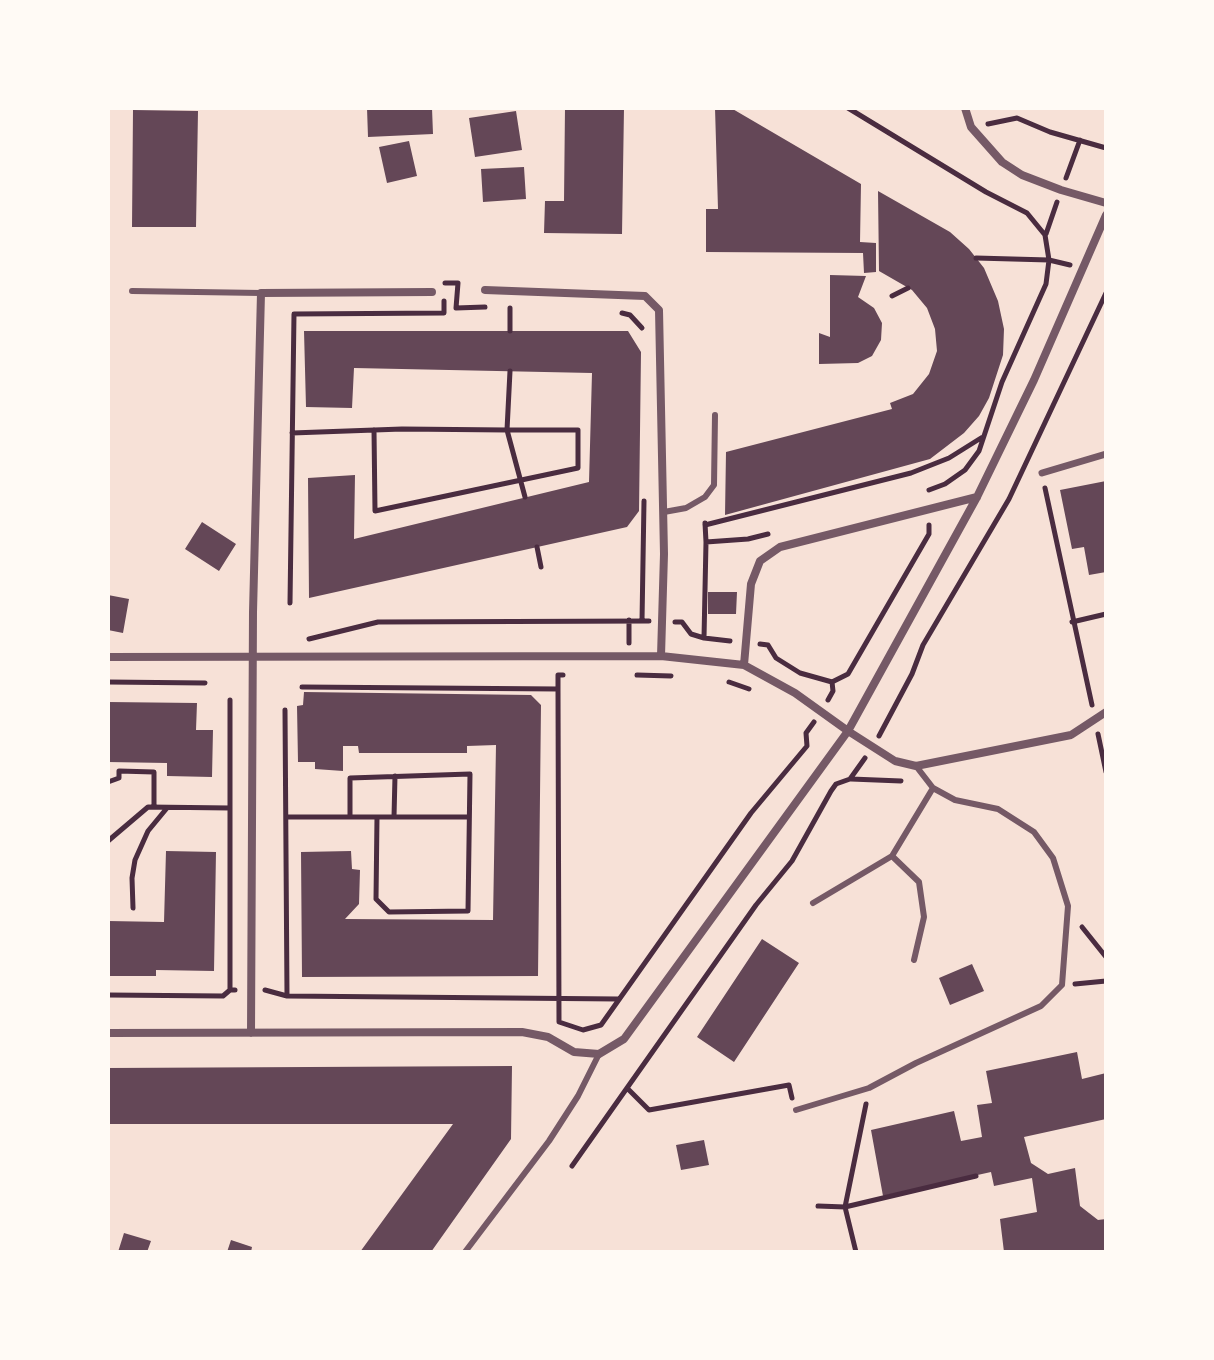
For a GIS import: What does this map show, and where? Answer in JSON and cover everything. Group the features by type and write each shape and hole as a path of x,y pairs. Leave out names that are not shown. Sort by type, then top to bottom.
{"street":[{"path":"965,108 971,127 1002,162 1022,175 1106,203"},
{"path":"108,1033 522,1032 548,1037 574,1052 599,1054 624,1039 848,731 977,497 1034,380 1106,215"},
{"path":"485,290 645,296 659,310 664,512 661,656"},
{"path":"251,1033 252,657 261,293 432,292"},
{"path":"1042,473 1106,454"},
{"path":"744,665 751,584 760,561 780,547 977,497"},
{"path":"108,657 661,656 744,665 795,693 895,761 916,766 1071,735 1106,712"}],"lane":[{"path":"132,291 261,293"},
{"path":"664,512 686,508 705,497 714,485 715,415"},
{"path":"796,1110 869,1088 1041,1006 1062,985 1068,906 1053,858 1034,832 998,809 955,800 933,788 916,766"},
{"path":"813,903 892,856 933,788"},
{"path":"892,856 919,882 924,917 914,960"},
{"path":"465,1252 549,1141 578,1096 599,1054"}],"path":[{"path":"848,108 986,192 1027,213 1045,235 1049,260 1046,284 1002,382 979,451"},
{"path":"971,127 1017,118 1050,132 1106,148"},
{"path":"976,258 1049,260 1083,268"},
{"path":"892,296 908,288"},
{"path":"1094,305 1102,300"},
{"path":"485,308 525,309"},
{"path":"510,308 510,331"},
{"path":"611,311 630,315 640,324 647,339"},
{"path":"290,603 294,314 444,313"},
{"path":"1067,365 1067,376"},
{"path":"510,371 507,430 525,497"},
{"path":"292,433 374,430 578,430 578,468 375,511 374,430"},
{"path":"705,525 911,473 949,458 983,437"},
{"path":"1042,473 1072,622 1092,702"},
{"path":"642,621 644,496"},
{"path":"705,497 706,542"},
{"path":"537,547 541,567"},
{"path":"1072,622 1106,614"},
{"path":"573,675 558,675 559,1022 583,1030 601,1025 751,813 781,775 794,765 807,746 804,725"},
{"path":"632,675 674,676"},
{"path":"724,681 751,690"},
{"path":"108,682 205,683"},
{"path":"806,733 833,691 832,682"},
{"path":"302,687 558,689"},
{"path":"230,700 230,990"},
{"path":"285,710 287,996"},
{"path":"1101,746 1106,772"},
{"path":"108,782 119,778 119,771 154,772 154,807"},
{"path":"350,817 350,778 470,774 468,911 389,912 376,899 377,817"},
{"path":"394,817 395,776"},
{"path":"850,779 927,780"},
{"path":"108,841 148,807 230,808"},
{"path":"133,908 135,860 148,831 168,807"},
{"path":"286,817 469,817"},
{"path":"1068,906 1099,952 1106,957"},
{"path":"1062,985 1106,981"},
{"path":"108,995 223,996 230,990 270,990 287,996 619,999"},
{"path":"627,1088 649,1110 789,1085 796,1110"},
{"path":"856,1252 845,1207 869,1088"},
{"path":"818,1206 845,1207 976,1176"}],"building":[{"path":"367,108 432,108 433,134 368,137"},
{"path":"565,108 624,108 622,234 544,233 545,201 564,201"},
{"path":"715,108 731,108 861,184 860,242 876,243 876,272 864,273 863,253 706,252 706,209 718,209"},
{"path":"133,110 198,111 196,227 132,227"},
{"path":"516,111 522,150 475,157 469,118"},
{"path":"409,141 417,176 387,183 379,147"},
{"path":"524,167 526,199 483,202 481,169"},
{"path":"878,191 950,232 984,268 998,301 1004,329 1003,355 989,398 964,433 930,459 725,515 726,452 892,409 890,403 913,394 929,374 937,351 935,329 927,308 912,290 879,271"},
{"path":"830,275 866,276 858,297 874,308 882,323 881,340 872,356 858,363 819,364 819,333 830,337"},
{"path":"304,331 628,331 641,352 639,511 627,527 309,598 308,478 355,475 354,539 589,482 592,373 354,368 352,408 306,407"},
{"path":"1106,481 1106,572 1089,575 1084,547 1072,549 1060,490"},
{"path":"202,522 236,544 219,571 185,549"},
{"path":"708,592 737,592 736,614 708,614"},
{"path":"108,595 129,599 123,633 108,630"},
{"path":"304,692 531,695 541,705 538,976 302,977 301,852 351,851 352,869 360,870 359,904 345,919 493,920 496,745 467,746 467,753 359,753 358,746 343,746 343,771 315,769 315,762 298,762 297,706 303,705"},
{"path":"108,702 197,703 196,730 213,730 212,777 167,776 167,763 108,762"},
{"path":"166,851 216,852 214,971 156,970 156,976 108,976 108,921 164,922"},
{"path":"762,939 799,963 734,1062 697,1037"},
{"path":"972,964 984,991 950,1005 939,978"},
{"path":"1077,1052 1082,1079 1106,1073 1106,1119 1024,1137 1031,1163 1048,1174 1075,1168 1080,1206 1098,1220 1106,1219 1106,1252 1004,1252 1000,1219 1037,1212 1032,1178 994,1186 991,1172 883,1196 871,1130 954,1111 961,1141 982,1137 977,1105 992,1103 986,1071"},
{"path":"512,1066 511,1139 431,1252 360,1252 453,1124 108,1124 108,1068"},
{"path":"704,1140 709,1165 681,1170 676,1145"},
{"path":"124,1233 151,1241 147,1252 118,1252"},
{"path":"231,1240 252,1247 251,1252 227,1252"}]}
